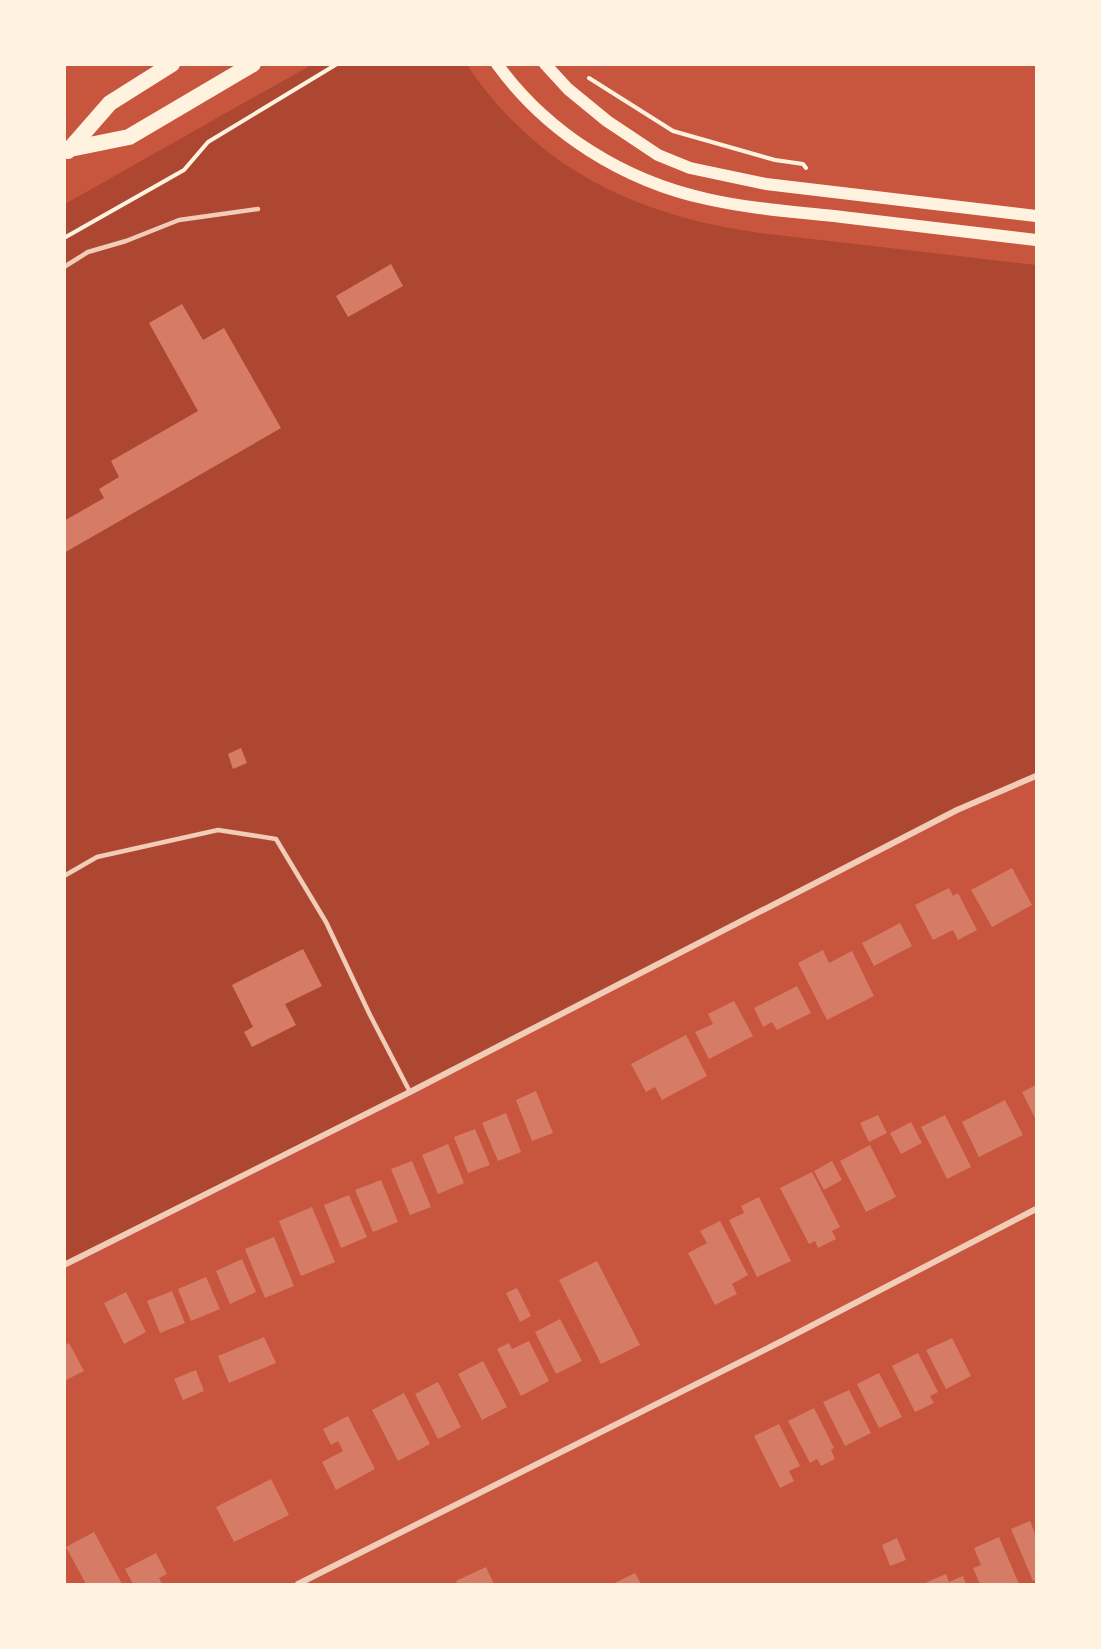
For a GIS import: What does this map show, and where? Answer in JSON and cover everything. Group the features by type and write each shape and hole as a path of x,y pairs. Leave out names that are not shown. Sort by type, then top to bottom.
{"highway":[{"path":"67,151 110,104 172,64"},
{"path":"67,151 129,137 253,64"}],"main road":[{"path":"497,64 543,116 588,149 634,176 682,193 733,204 1036,240"},
{"path":"544,64 588,106 649,149 669,160 711,174 766,184 1036,216"}],"street":[{"path":"64,1265 410,1092 957,810 1036,776"},
{"path":"298,1584 773,1345 1036,1209"}],"lane":[{"path":"64,267 88,252 126,241 179,220 258,209"},
{"path":"64,876 97,857 218,830 276,839 326,922 410,1092"}],"path":[{"path":"64,238 184,170 208,142 337,64"},
{"path":"586,76 673,131 775,160 803,165 821,190"}],"shaded area":[{"path":"311,65 467,65 495,102 525,133 558,160 594,182 632,200 672,214 760,233 1036,265 1036,776 957,810 65,1265 65,204"}],"building":[{"path":"391,264 403,286 348,317 336,296"},
{"path":"182,304 203,340 224,328 281,428 64,553 64,521 104,498 99,489 119,477 111,461 198,411 149,323"},
{"path":"241,748 247,763 233,769 228,754"},
{"path":"1012,868 1032,905 992,927 971,890"},
{"path":"949,888 953,896 958,893 977,930 958,940 953,930 933,940 915,905"},
{"path":"900,923 912,946 874,966 862,943"},
{"path":"303,949 322,986 285,1004 296,1025 252,1047 244,1032 253,1027 232,985"},
{"path":"823,950 829,963 852,951 874,996 827,1020 798,963"},
{"path":"797,986 811,1013 777,1030 772,1022 763,1027 754,1008"},
{"path":"734,1001 753,1036 709,1059 695,1032 713,1024 708,1014"},
{"path":"686,1035 707,1076 662,1100 655,1087 646,1092 631,1064"},
{"path":"1036,1085 1036,1120 1022,1092"},
{"path":"536,1091 553,1133 532,1141 516,1100"},
{"path":"1005,1100 1023,1135 979,1157 962,1122"},
{"path":"506,1113 521,1152 498,1161 482,1123"},
{"path":"878,1115 887,1133 869,1142 860,1123"},
{"path":"945,1115 971,1167 947,1179 921,1127"},
{"path":"911,1122 922,1143 901,1154 890,1133"},
{"path":"475,1129 490,1165 468,1173 454,1137"},
{"path":"448,1144 464,1183 438,1194 422,1155"},
{"path":"870,1145 896,1197 866,1212 840,1161"},
{"path":"412,1161 431,1207 410,1215 391,1169"},
{"path":"832,1161 842,1180 824,1190 814,1171"},
{"path":"812,1172 840,1227 832,1231 836,1239 818,1248 815,1241 809,1244 780,1188"},
{"path":"381,1180 398,1222 373,1232 355,1190"},
{"path":"349,1195 367,1237 341,1248 324,1205"},
{"path":"759,1197 791,1261 757,1277 729,1220 744,1213 741,1206"},
{"path":"312,1207 335,1262 301,1276 279,1221"},
{"path":"720,1221 748,1275 732,1284 737,1294 715,1305 688,1253 707,1243 700,1231"},
{"path":"274,1237 294,1286 265,1298 245,1249"},
{"path":"242,1259 256,1292 230,1304 216,1271"},
{"path":"597,1261 640,1345 601,1364 559,1280"},
{"path":"206,1277 220,1309 191,1321 178,1289"},
{"path":"517,1288 531,1316 520,1322 506,1293"},
{"path":"172,1291 185,1323 160,1333 147,1301"},
{"path":"126,1292 146,1332 124,1344 104,1303"},
{"path":"560,1319 582,1361 556,1374 535,1332"},
{"path":"264,1337 276,1363 229,1383 218,1356"},
{"path":"952,1338 971,1376 946,1389 926,1350"},
{"path":"529,1341 549,1381 521,1396 497,1349 509,1343 512,1349"},
{"path":"69,1343 84,1371 64,1381 64,1346"},
{"path":"918,1353 938,1392 930,1396 934,1403 915,1412 892,1366"},
{"path":"483,1361 507,1407 482,1420 458,1374"},
{"path":"196,1370 204,1391 183,1400 174,1379"},
{"path":"879,1373 902,1417 879,1428 857,1384"},
{"path":"438,1382 461,1427 438,1439 415,1394"},
{"path":"849,1390 871,1433 845,1446 823,1402"},
{"path":"404,1393 430,1444 398,1461 372,1410"},
{"path":"814,1408 834,1448 831,1450 835,1459 821,1466 817,1459 810,1463 788,1421"},
{"path":"348,1416 375,1469 336,1490 322,1462 343,1451 338,1441 331,1445 323,1429"},
{"path":"779,1424 800,1466 789,1471 794,1481 780,1488 754,1436"},
{"path":"271,1479 289,1515 234,1542 216,1507"},
{"path":"1030,1521 1036,1536 1036,1580 1033,1581 1011,1529"},
{"path":"94,1532 122,1584 86,1584 66,1547"},
{"path":"999,1537 1019,1584 980,1584 973,1568 981,1565 974,1548"},
{"path":"897,1538 906,1560 890,1566 882,1545"},
{"path":"156,1553 167,1574 159,1578 162,1584 133,1584 125,1569"},
{"path":"486,1567 494,1584 458,1584 456,1581"},
{"path":"635,1573 641,1584 613,1584"},
{"path":"946,1574 949,1582 963,1576 966,1584 928,1584 927,1582"}]}
